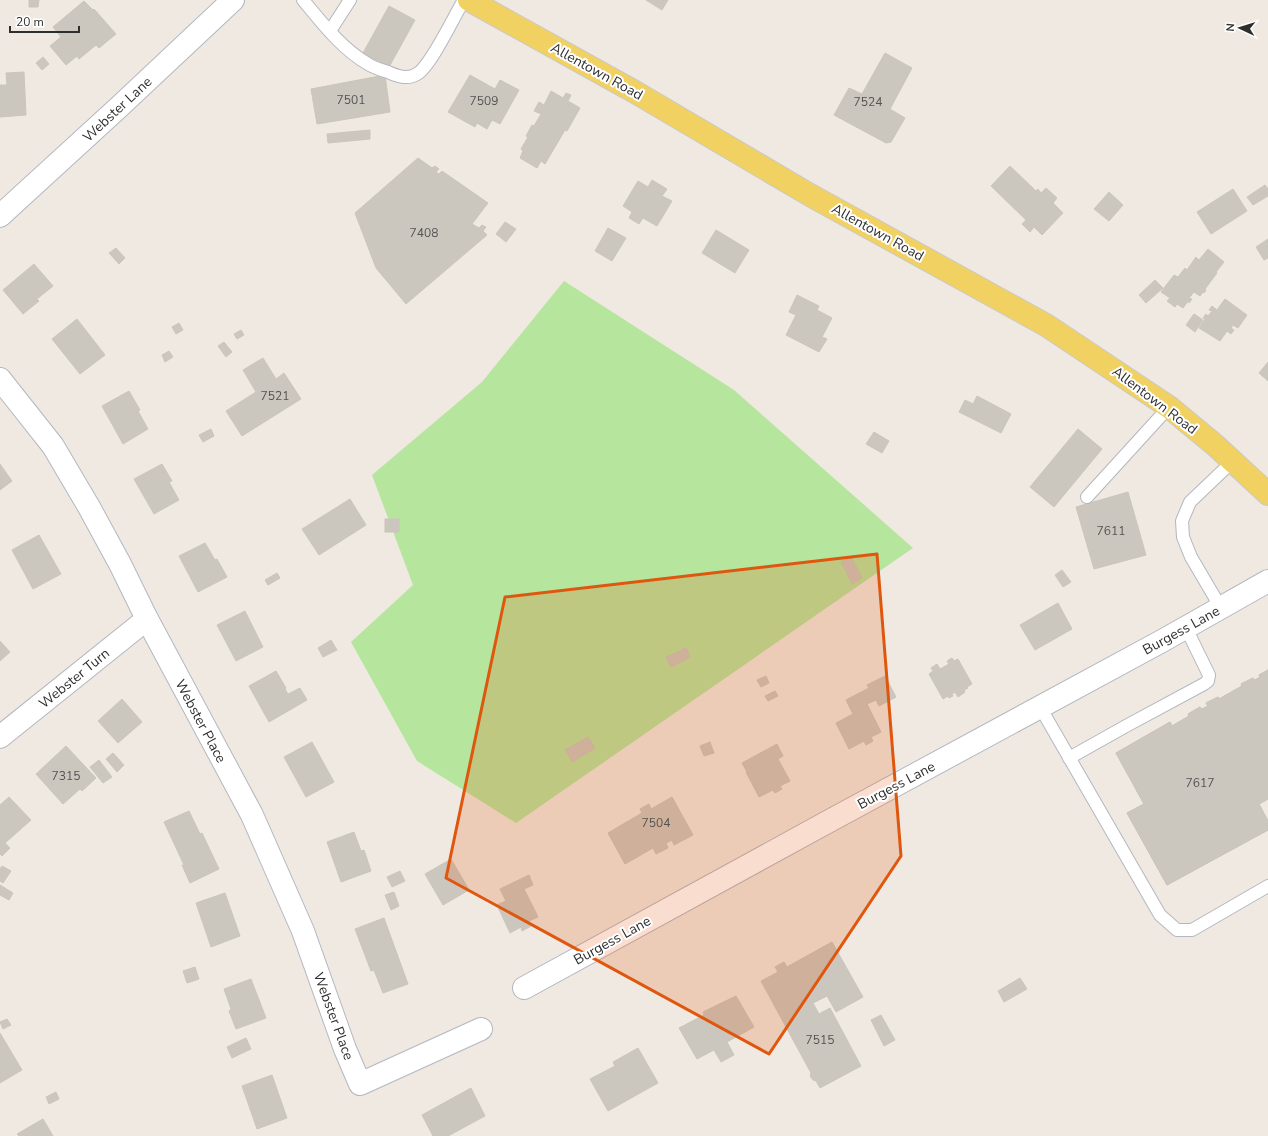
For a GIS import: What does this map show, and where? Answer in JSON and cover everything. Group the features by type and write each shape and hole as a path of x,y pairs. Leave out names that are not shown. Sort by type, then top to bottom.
{"main road":[{"name":"Allentown Road","path":"469,0 636,92 810,195 1046,325 1169,406 1268,494"}],"street":[{"name":"Webster Lane","path":"1,213 128,99 233,0"},
{"name":"Webster Place","path":"0,379 53,446 120,564 147,619 252,815 303,931 345,1049 360,1084 481,1029"},
{"name":"Burgess Lane","path":"524,988 833,818 1186,628 1268,581"},
{"name":"Webster Turn","path":"0,737 147,619"}],"lane":[{"path":"304,0 351,53 369,65 399,76 408,77 417,74 427,65 464,0"},
{"path":"330,31 350,0"},
{"path":"1087,497 1169,406"},
{"path":"1221,608 1191,557 1183,537 1182,521 1190,502 1232,461"},
{"path":"1070,758 1208,681 1209,675 1186,628"},
{"path":"1040,707 1160,915 1177,930 1192,930 1268,886"}],"highlighted area":[{"path":"877,554 901,856 769,1054 446,878 505,597"}],"green space":[{"path":"564,281 734,390 913,548 516,823 417,761 351,642 413,585 372,475 482,382"}],"building":[{"path":"29,0 39,0 38,7 29,7"},
{"path":"646,0 668,0 662,10"},
{"path":"84,1 93,10 94,9 116,34 99,48 96,45 79,59 77,56 66,65 50,46 61,37 53,27"},
{"path":"389,6 415,20 389,67 363,53"},
{"path":"885,53 912,68 890,109 905,118 891,142 886,143 834,115 849,88 862,94"},
{"path":"43,57 49,64 42,70 36,63"},
{"path":"24,72 26,115 0,117 0,85 7,85 6,73"},
{"path":"385,75 390,112 317,124 311,89"},
{"path":"470,75 495,89 500,80 519,90 500,124 492,120 487,129 477,123 475,127 448,112"},
{"path":"551,91 563,98 566,93 571,95 568,101 580,108 545,164 541,161 537,168 520,158 523,151 521,149 528,137 526,136 532,125 534,126 541,114 534,111 539,102 544,105"},
{"path":"370,130 370,139 328,143 327,134"},
{"path":"418,158 432,168 435,166 439,169 436,172 439,174 442,171 488,203 472,224 479,228 482,225 486,227 483,231 487,235 406,304 376,268 355,213"},
{"path":"1010,166 1036,191 1038,189 1041,193 1046,188 1057,198 1053,203 1063,213 1042,235 1034,227 1030,232 1022,224 1026,220 991,186"},
{"path":"652,180 667,189 662,196 672,201 657,226 643,218 639,224 629,218 632,212 623,206 638,181 648,187"},
{"path":"1265,185 1268,189 1268,196 1253,205 1247,197"},
{"path":"1233,189 1247,211 1211,234 1197,212"},
{"path":"1109,192 1123,205 1109,221 1094,209"},
{"path":"505,222 516,229 506,242 496,234"},
{"path":"608,228 626,238 612,261 595,251"},
{"path":"716,230 749,250 735,273 702,253"},
{"path":"1268,239 1268,258 1264,260 1256,247"},
{"path":"116,248 125,258 119,264 109,253"},
{"path":"1208,249 1224,262 1205,289 1206,290 1204,293 1203,292 1200,296 1194,292 1189,298 1192,299 1189,303 1188,301 1183,308 1177,304 1175,307 1167,301 1170,298 1161,292 1174,275 1178,277 1185,268 1187,270 1196,257 1199,260"},
{"path":"34,264 53,286 37,299 39,301 23,314 3,290"},
{"path":"1155,280 1163,288 1146,303 1139,295"},
{"path":"797,295 819,306 817,310 832,318 822,337 827,339 819,352 786,335 796,315 789,312"},
{"path":"1225,299 1247,315 1238,328 1233,325 1231,328 1234,330 1231,334 1227,331 1220,341 1199,328 1205,319 1203,318 1206,314 1208,316 1212,311 1209,310 1212,306 1217,310"},
{"path":"1194,314 1203,320 1195,332 1186,325"},
{"path":"77,319 105,355 80,374 52,339"},
{"path":"179,323 183,330 176,334 172,327"},
{"path":"241,330 244,335 237,339 234,334"},
{"path":"224,342 232,352 226,357 218,346"},
{"path":"169,351 173,357 165,362 162,355"},
{"path":"263,358 276,379 284,373 301,399 242,436 226,411 256,392 243,370"},
{"path":"1268,362 1268,381 1259,373"},
{"path":"129,391 140,410 138,411 148,429 123,444 102,406"},
{"path":"977,396 1011,414 1001,433 959,412 965,400 973,404"},
{"path":"211,429 214,436 203,442 199,435"},
{"path":"1078,429 1102,449 1054,507 1030,487"},
{"path":"874,432 889,441 882,453 866,444"},
{"path":"0,464 12,481 0,490"},
{"path":"162,464 172,481 169,482 179,500 154,514 134,479"},
{"path":"1128,492 1146,555 1094,569 1076,507"},
{"path":"350,499 366,525 319,555 302,529"},
{"path":"385,519 399,519 399,532 385,532"},
{"path":"39,535 61,574 33,589 12,550"},
{"path":"205,543 215,560 217,559 227,577 198,592 179,556"},
{"path":"851,557 862,578 852,584 841,562"},
{"path":"1062,570 1071,582 1063,587 1055,575"},
{"path":"277,573 280,578 268,585 265,580"},
{"path":"1058,603 1072,629 1035,650 1020,625"},
{"path":"245,611 263,647 236,661 217,625"},
{"path":"331,640 337,650 323,657 318,648"},
{"path":"0,641 10,652 0,661"},
{"path":"686,648 690,657 671,667 666,657"},
{"path":"952,658 954,661 958,659 972,684 967,687 968,688 964,690 965,692 958,697 955,692 952,694 953,696 949,698 948,696 943,699 929,674 933,671 931,668 937,664 940,669 949,664 947,661"},
{"path":"1268,670 1268,799 1259,804 1268,821 1268,830 1167,885 1127,813 1144,804 1116,753 1170,722 1172,726 1189,716 1188,714 1200,707 1202,709 1208,706 1206,703 1218,697 1219,699 1242,686 1241,684 1253,678 1255,680 1260,677 1259,675","holes":["1232,718 1250,749 1219,767 1201,737"]},
{"path":"1268,670 1268,799 1259,804 1268,821 1268,830 1167,885 1127,813 1144,804 1116,753 1170,722 1172,726 1189,716 1188,714 1200,707 1202,709 1208,706 1206,703 1218,697 1219,699 1242,686 1241,684 1253,678 1255,680 1260,677 1259,675"},
{"path":"276,671 288,694 300,688 307,700 269,722 249,686"},
{"path":"766,676 769,683 761,687 757,680"},
{"path":"885,676 896,697 879,706 876,700 867,704 881,732 871,737 873,741 866,745 864,741 849,749 836,723 853,714 846,700 869,688 867,685"},
{"path":"775,691 778,696 768,701 765,696"},
{"path":"122,699 142,722 118,743 98,721"},
{"path":"588,737 595,748 572,762 565,750"},
{"path":"312,742 334,782 306,797 284,757"},
{"path":"710,742 714,753 704,756 700,746"},
{"path":"777,744 783,756 778,759 790,781 780,786 782,789 775,793 773,790 759,797 742,763"},
{"path":"66,746 96,778 82,791 80,789 63,804 36,774"},
{"path":"113,753 124,765 117,772 106,759"},
{"path":"99,760 112,777 103,783 90,767"},
{"path":"9,797 31,820 5,843 10,848 2,856 0,854 0,805"},
{"path":"672,797 693,835 674,845 672,840 666,843 668,848 656,854 653,848 625,864 608,833 642,813 640,809 649,804 651,809"},
{"path":"189,811 200,834 202,833 219,869 190,883 182,865 184,865 164,822"},
{"path":"354,832 361,851 364,850 371,871 341,882 327,842"},
{"path":"451,859 469,890 443,905 425,874"},
{"path":"2,866 11,871 3,883 0,881 0,869"},
{"path":"400,871 405,881 392,887 387,877"},
{"path":"529,875 533,885 524,889 538,917 529,921 531,926 522,931 521,927 510,933 497,905 506,901 500,889"},
{"path":"0,885 13,893 9,900 0,895"},
{"path":"394,892 399,906 391,910 385,895"},
{"path":"225,893 240,936 211,947 196,903"},
{"path":"384,918 408,984 383,993 374,970 371,971 355,929"},
{"path":"832,942 863,997 836,1012 827,996 813,1003 819,1014 830,1008 861,1066 820,1088 816,1081 810,1076 811,1073 761,981 778,972 775,967 784,962 787,967"},
{"path":"195,967 199,979 187,983 183,971"},
{"path":"1020,978 1027,989 1004,1002 998,991"},
{"path":"251,979 266,1018 236,1029 229,1011 231,1009 224,989"},
{"path":"736,996 754,1027 727,1042 734,1055 721,1062 714,1050 697,1059 679,1028 704,1015 703,1012"},
{"path":"881,1015 895,1040 884,1046 871,1020"},
{"path":"7,1019 11,1025 3,1029 0,1022"},
{"path":"0,1033 22,1070 0,1083"},
{"path":"246,1038 251,1049 232,1058 227,1047"},
{"path":"638,1048 658,1083 608,1111 590,1079 615,1066 613,1062"},
{"path":"272,1075 287,1118 257,1129 242,1086"},
{"path":"471,1088 485,1116 448,1136 433,1136 422,1115"},
{"path":"56,1092 59,1099 49,1104 46,1097"},
{"path":"43,1119 53,1136 19,1136 17,1134"}]}
